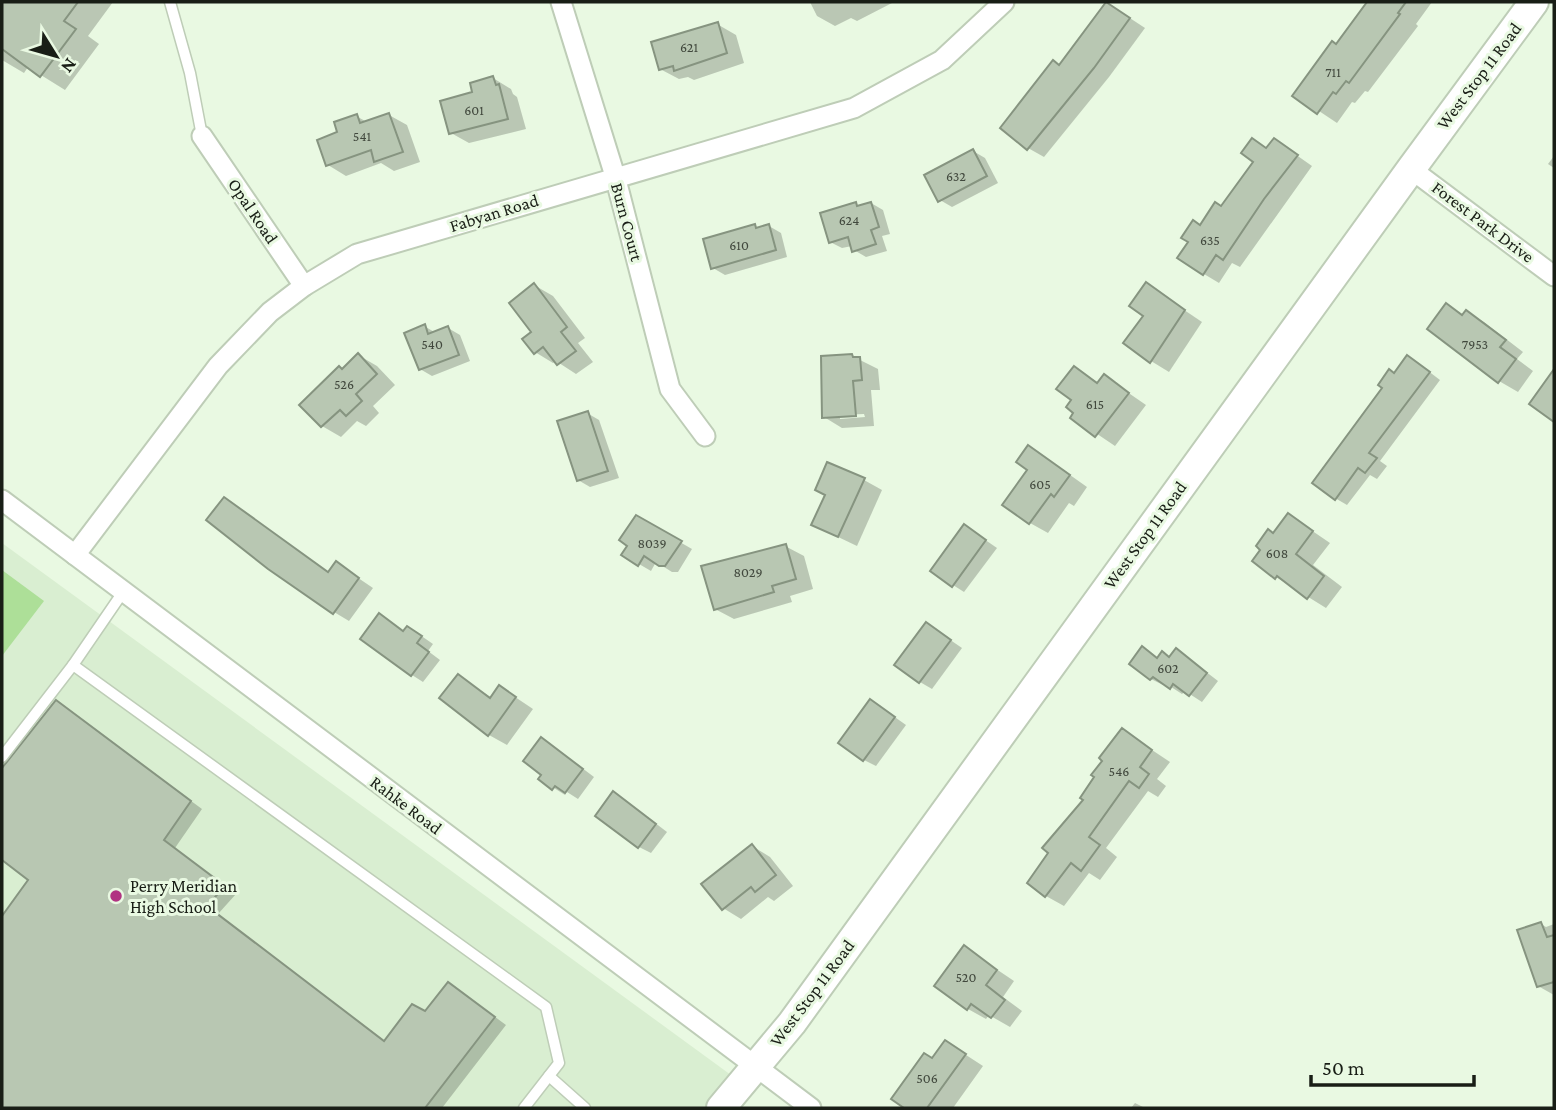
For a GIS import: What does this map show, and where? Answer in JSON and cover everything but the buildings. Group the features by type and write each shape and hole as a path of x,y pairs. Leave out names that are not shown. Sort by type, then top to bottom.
{"main road":[{"name":"West Stop 11 Road","path":"721,1108 792,1023 1534,2"}],"street":[{"name":"Burn Court","path":"561,2 615,176 670,389 705,436"},
{"name":"Fabyan Road","path":"75,555 218,366 270,312 304,286 357,254 615,176 854,108 942,60 1003,2"},
{"name":"Opal Road","path":"202,136 304,286"},
{"name":"Forest Park Drive","path":"1411,169 1554,276"},
{"name":"Rahke Road","path":"2,500 811,1108"}],"lane":[{"path":"170,2 190,73 202,136"},
{"path":"2,757 73,665 123,592"},
{"path":"73,665 546,1007 558,1063 524,1108"},
{"path":"549,1076 585,1108"}],"shaded area":[{"name":"Perry Meridian High School","path":"2,543 731,1075 706,1108 2,1108"}],"green space":[{"path":"2,570 44,601 2,656"}],"place":[{"name":"Perry Meridian High School","path":"116,896"}]}
